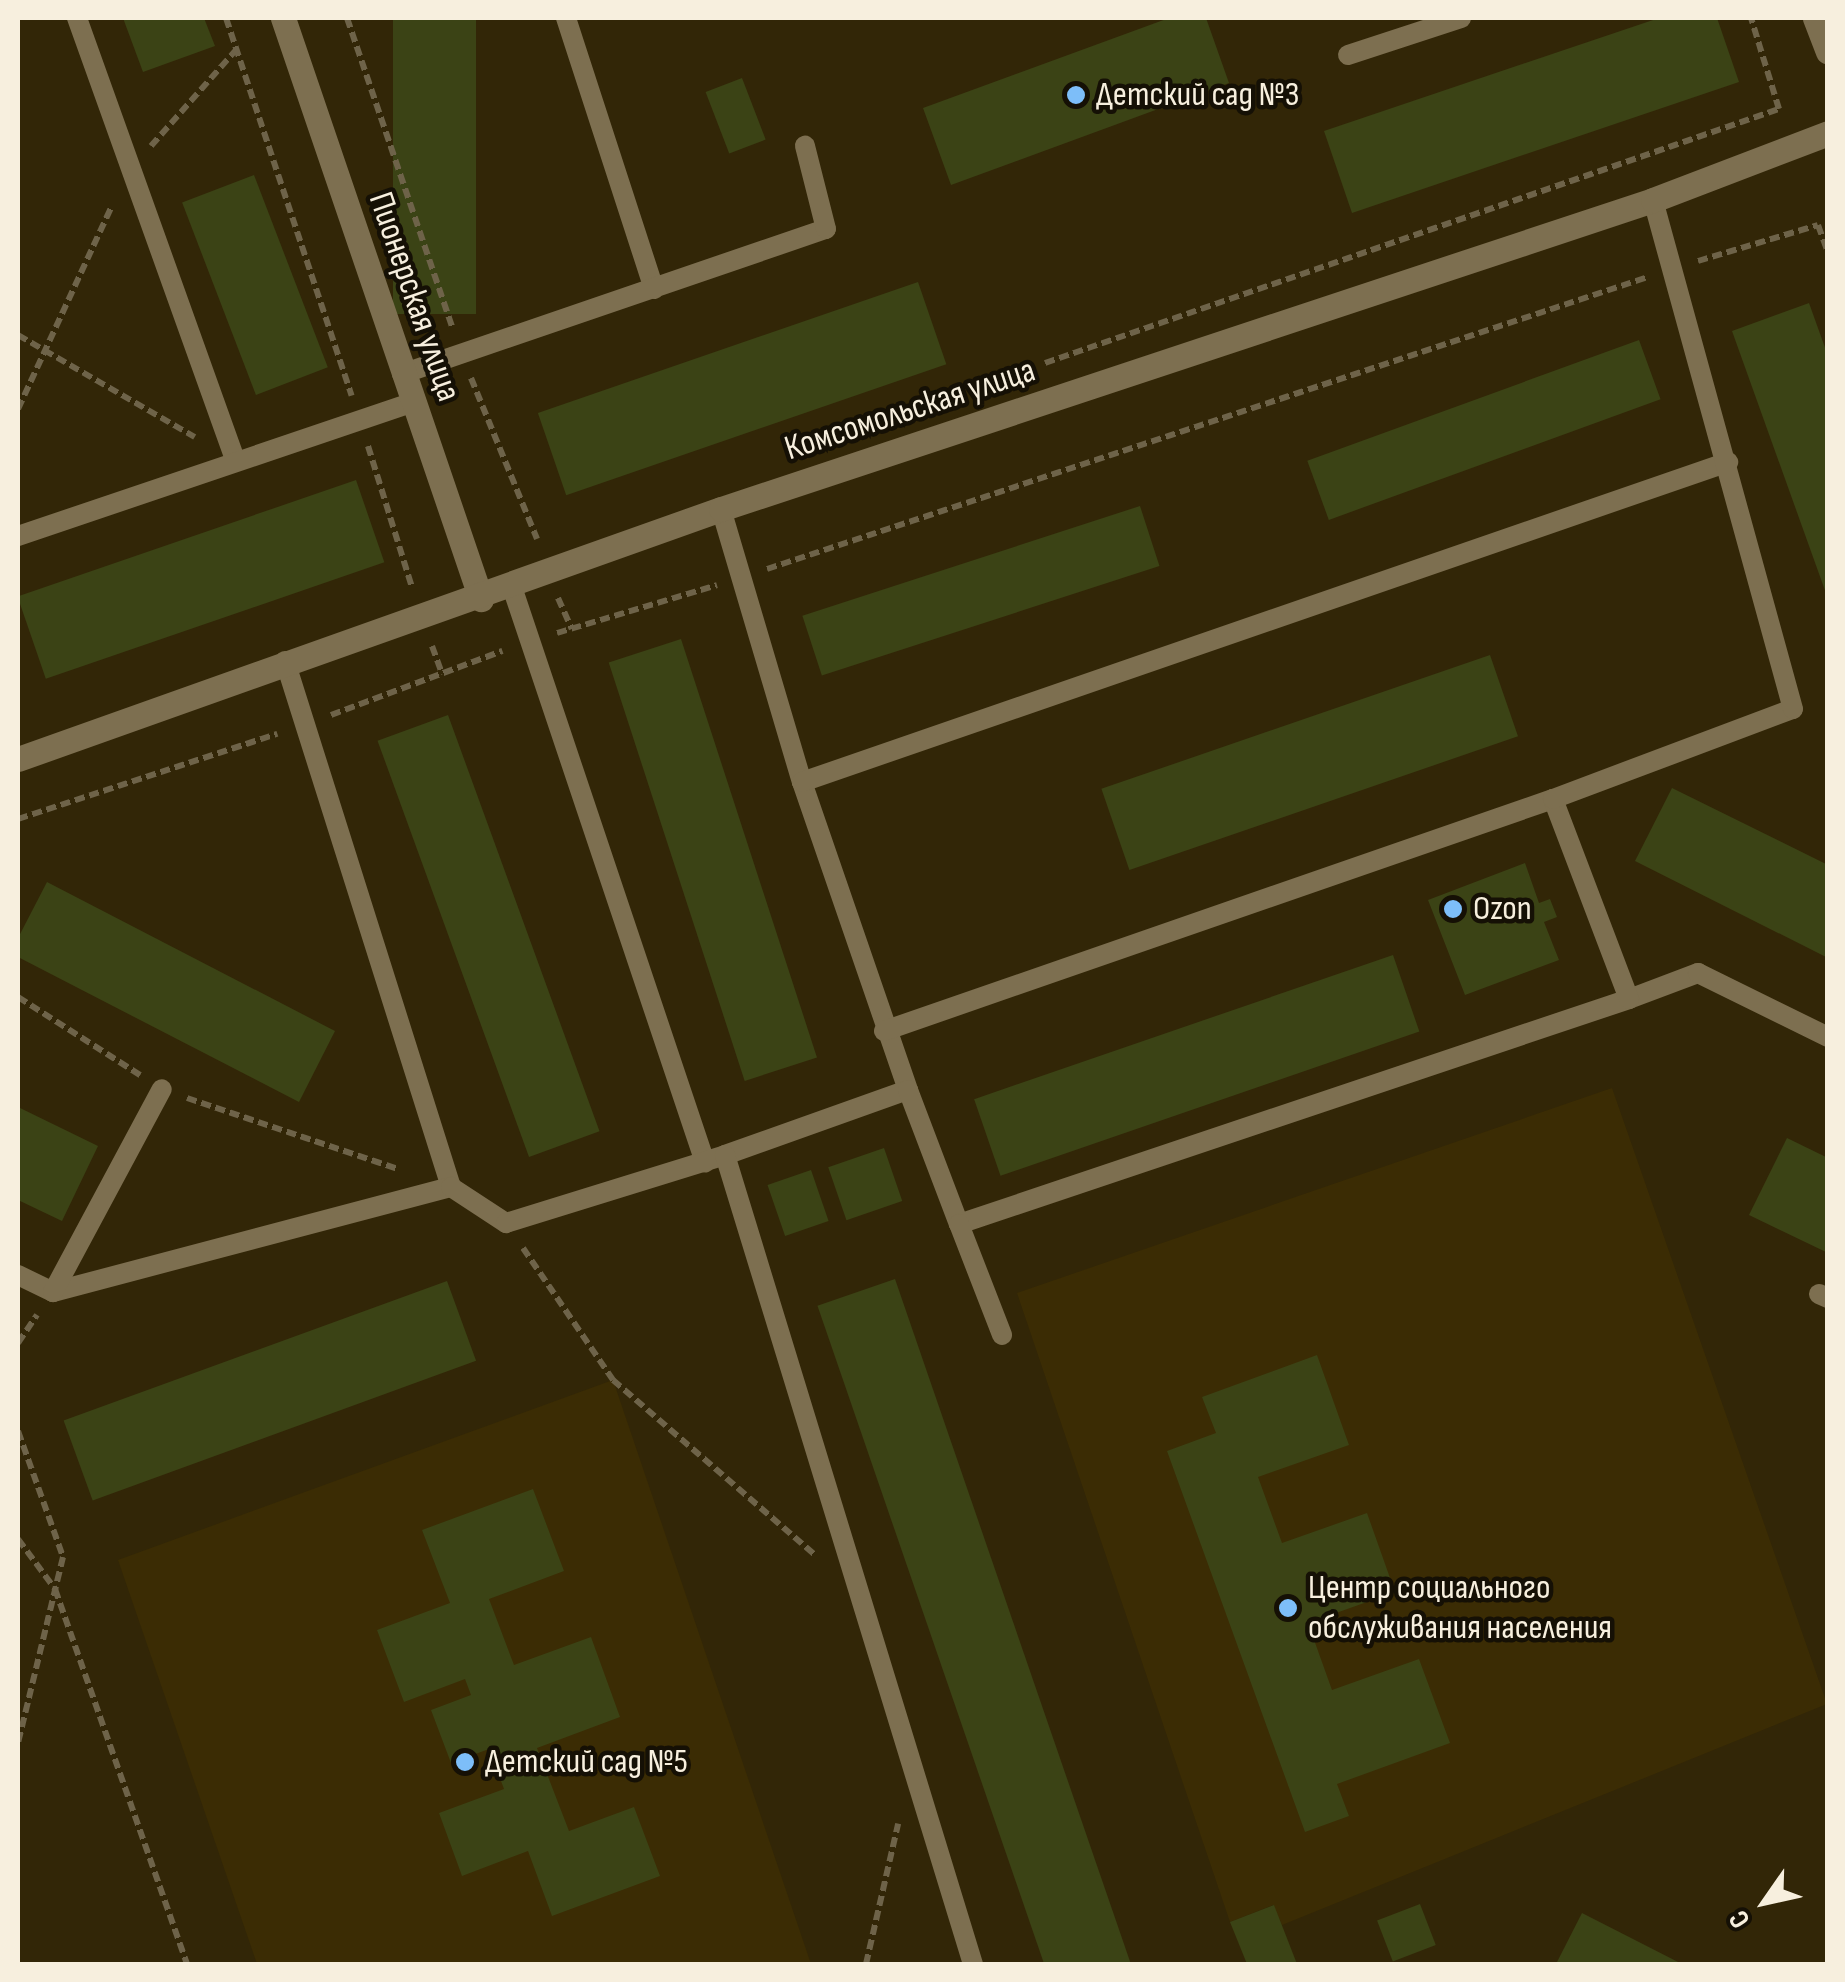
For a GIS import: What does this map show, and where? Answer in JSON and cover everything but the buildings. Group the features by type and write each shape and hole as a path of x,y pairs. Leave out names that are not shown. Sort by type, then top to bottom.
{"street":[{"name":"Пионерская улица","path":"284,18 481,599"},
{"path":"1815,18 1828,52"},
{"name":"Комсомольская улица","path":"18,759 285,662 481,599 721,509 1653,200 1828,134"}],"lane":[{"path":"77,18 235,460"},
{"path":"566,18 654,289"},
{"path":"1348,55 1461,18"},
{"path":"402,374 826,229 805,146"},
{"path":"884,1031 1553,799 1793,709 1653,200"},
{"path":"18,536 413,402"},
{"path":"802,782 1728,462"},
{"path":"721,509 802,782 884,1031 1002,1335"},
{"path":"512,587 715,1158 861,1596 974,1964"},
{"path":"285,662 451,1187 506,1223 715,1158 908,1090"},
{"path":"1553,799 1628,999"},
{"path":"959,1224 1698,972 1828,1037"},
{"path":"53,1292 162,1089"},
{"path":"18,1274 53,1292 451,1187"}],"path":[{"path":"226,18 412,585"},
{"path":"347,18 462,356 534,540 553,534"},
{"path":"1025,370 1779,108 1751,18"},
{"path":"18,819 305,724 530,641 742,578 1673,269 1818,225 1828,252"},
{"path":"18,335 235,460"},
{"path":"18,997 162,1089 451,1187"},
{"path":"506,1223 614,1380 861,1596"},
{"path":"18,1432 63,1557 18,1743"},
{"path":"18,1539 55,1589 187,1964"},
{"path":"866,1964 899,1818"}],"shaded area":[{"path":"1612,1088 1827,1704 1282,1925 1273,1905 1230,1922 1017,1293"},
{"name":"Детский сад №5","path":"613,1380 811,1964 257,1964 118,1560"}],"place":[{"name":"Детский сад №3","path":"1076,95"},
{"name":"Ozon","path":"1453,909"},
{"name":"Центр социального обслуживания населения","path":"1288,1608"},
{"name":"Детский сад №5","path":"465,1762"}]}
